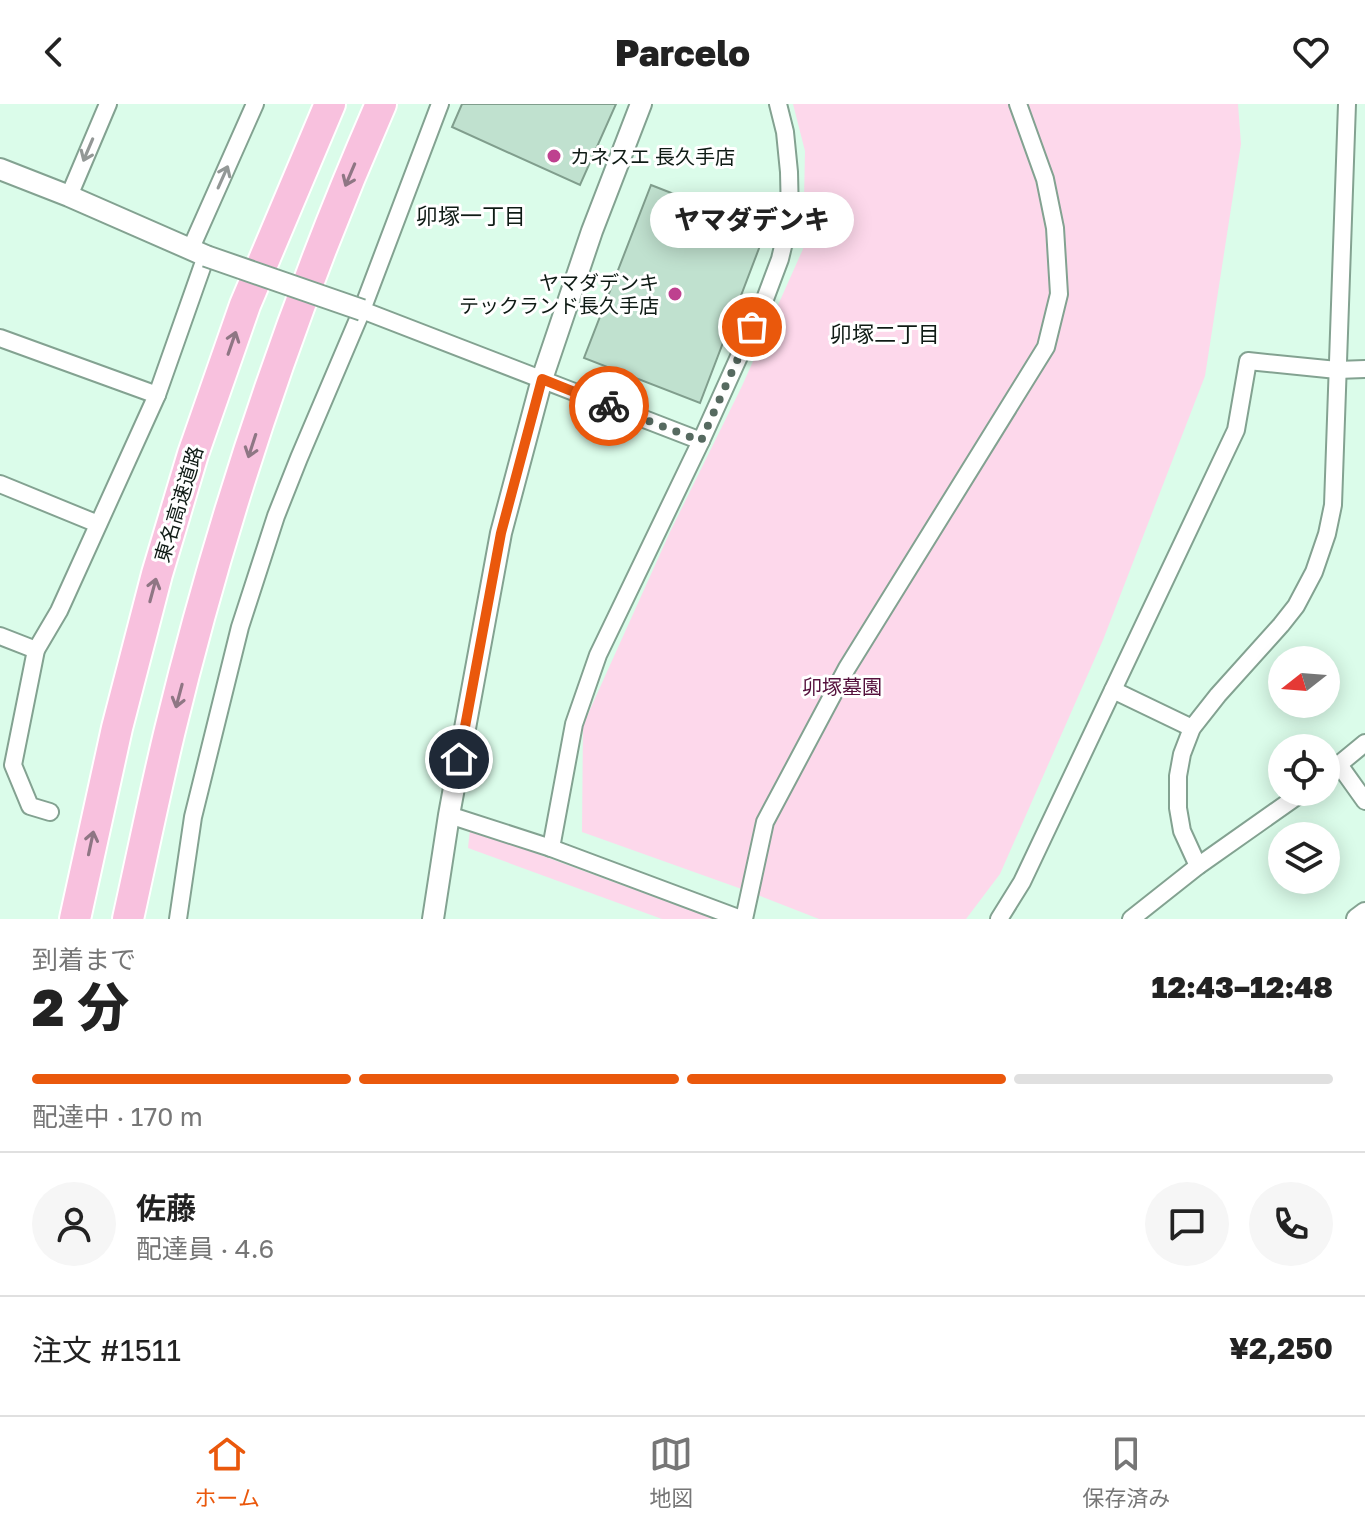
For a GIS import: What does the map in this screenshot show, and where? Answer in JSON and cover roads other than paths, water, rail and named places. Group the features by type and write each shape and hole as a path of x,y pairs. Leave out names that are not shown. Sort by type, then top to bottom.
{"highway":[{"name":"東名高速道路","path":"75,919 117,728 157,574 193,454 245,305 330,104"},
{"path":"128,919 174,715 244,471 288,337 346,185 381,104"}],"street":[{"path":"69,196 108,104"},
{"path":"50,812 30,806 13,765 36,650 59,611 157,395 198,252 255,104"},
{"path":"178,919 193,817 240,627 288,487 362,310 440,104"},
{"path":"433,919 501,533 542,379 592,231 641,104"},
{"path":"551,848 574,724 598,655 701,441 780,259 790,217 785,132 778,104"},
{"path":"449,815 551,848 742,919 765,822 847,668 1046,347 1059,294 1055,228 1045,179 1018,104"},
{"path":"1198,866 1182,831 1178,808 1182,754 1192,728 1296,606 1314,572 1333,505 1347,104"},
{"path":"0,169 198,252 362,310 701,441"},
{"path":"0,338 157,395"},
{"path":"999,919 1022,882 1236,430 1248,361 1337,370 1365,369"},
{"path":"0,484 98,524"},
{"path":"0,636 36,650"},
{"path":"1113,690 1192,728"},
{"path":"1340,764 1365,743"},
{"path":"1340,777 1365,801"},
{"path":"1131,919 1198,866 1283,806"},
{"path":"1357,919 1365,913"}],"place":[{"name":"カネスエ 長久手店","path":"554,156"},
{"name":"ヤマダデンキ テックランド長久手店","path":"675,294"},
{"name":"ヤマダデンキ","path":"752,327"}],"district":[{"name":"卯塚一丁目","path":"471,215"},
{"name":"卯塚二丁目","path":"885,333"}],"park label":[{"name":"卯塚墓園","path":"842,686"}]}
